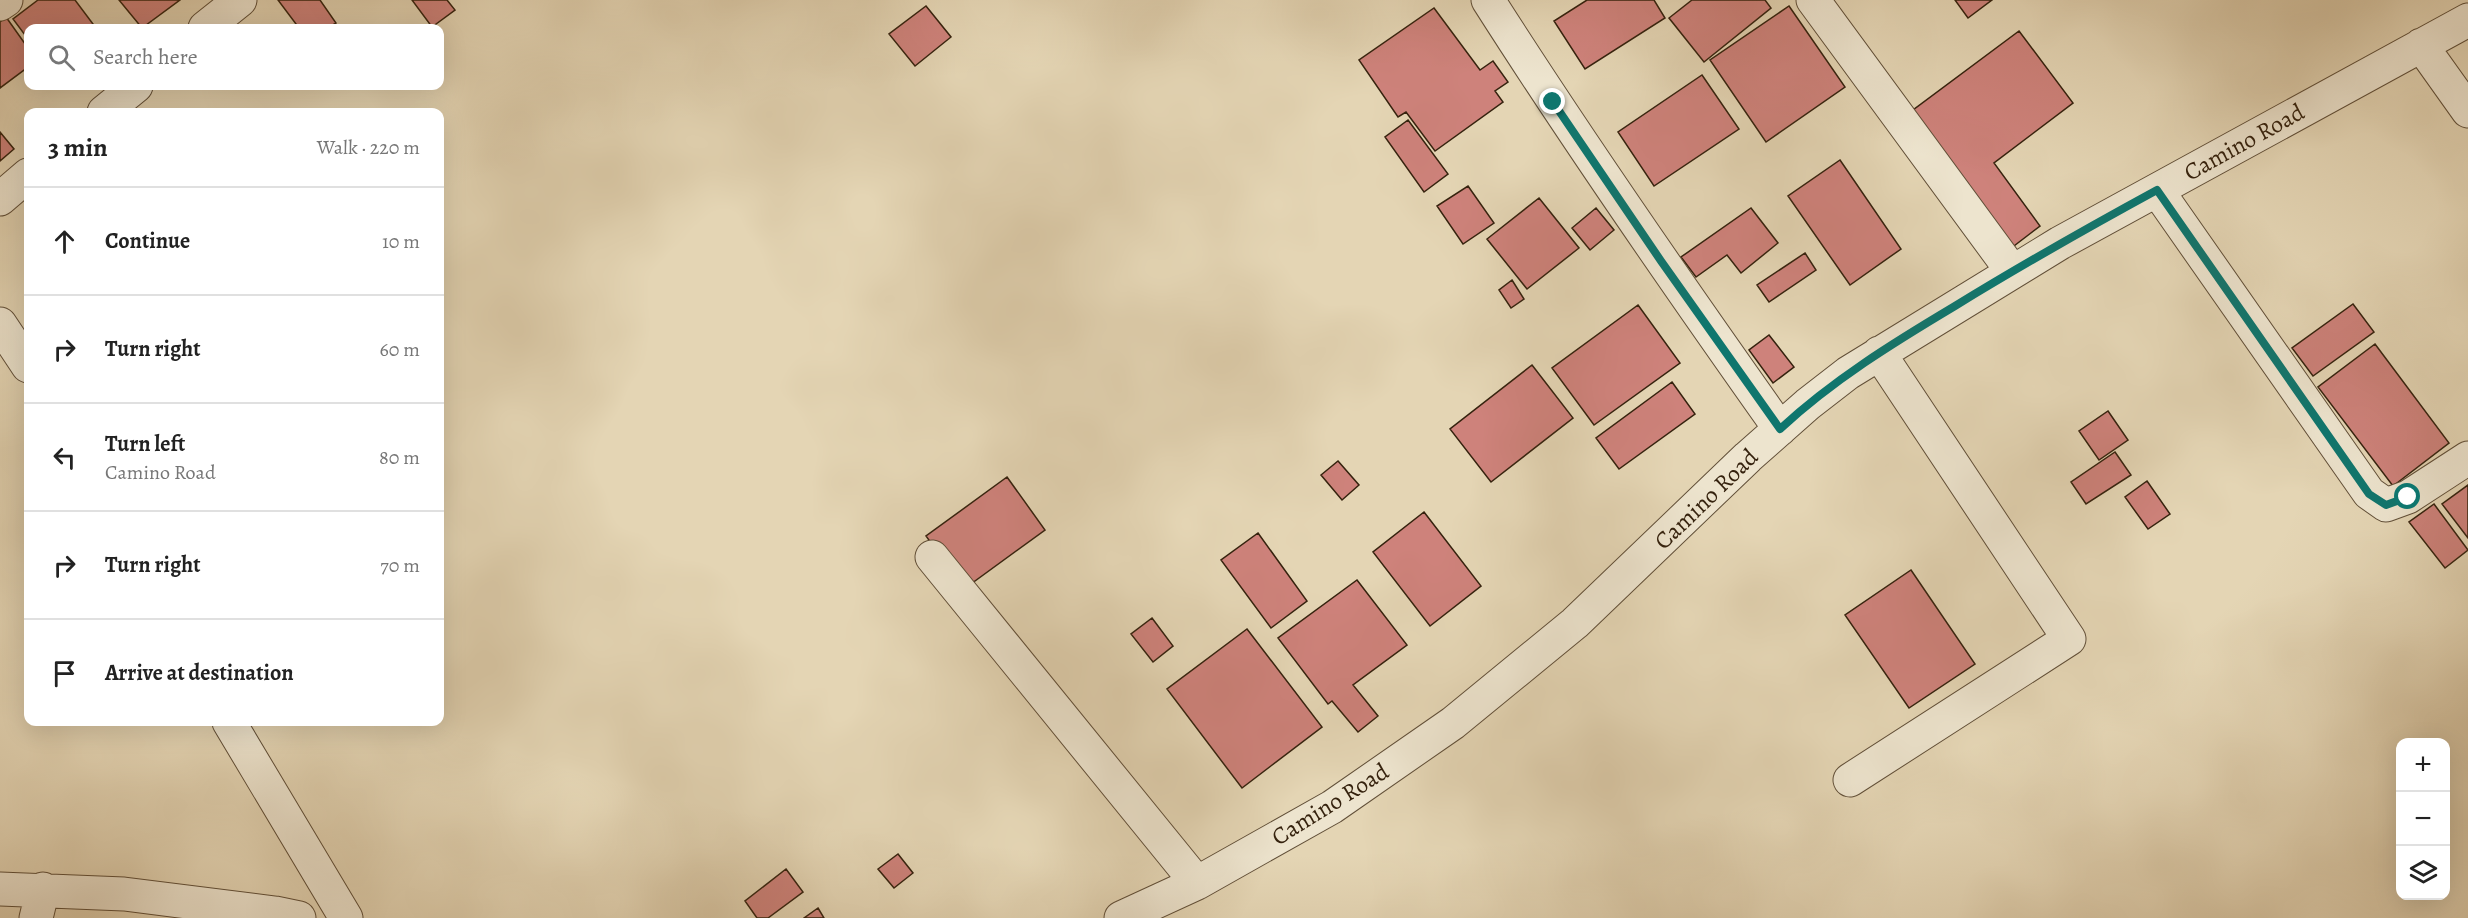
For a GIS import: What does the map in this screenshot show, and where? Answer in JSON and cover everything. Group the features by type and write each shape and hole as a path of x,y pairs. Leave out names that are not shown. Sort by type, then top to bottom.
{"street":[{"path":"0,4 6,0"},
{"path":"210,24 240,0"},
{"path":"1488,0 1553,102 1661,261 1780,429"},
{"path":"1813,0 2012,272"},
{"name":"Camino Road","path":"1121,918 1197,883 1332,807 1453,723 1575,624 1808,404 1879,353 2012,272 2157,190 2468,20"},
{"path":"2421,45 2468,111"},
{"path":"109,108 131,90"},
{"path":"0,198 24,178"},
{"path":"2157,190 2369,494 2386,505 2408,497 2468,458"},
{"path":"0,324 24,360"},
{"path":"1850,780 2069,639 1879,353"},
{"path":"932,557 1197,883"},
{"path":"231,726 346,918"},
{"path":"0,889 39,904 124,894 299,918"}],"building":[{"path":"38,0 75,0 93,24 24,24 24,34 13,19"},
{"path":"119,0 180,0 147,24 139,24"},
{"path":"278,0 320,0 336,23 334,24 296,24"},
{"path":"412,0 447,0 455,10 436,24 430,24"},
{"path":"1587,0 1654,0 1665,18 1585,69 1554,21"},
{"path":"1692,0 1765,0 1771,8 1704,62 1669,18"},
{"path":"1955,0 1992,0 1968,18"},
{"path":"926,6 951,37 915,66 889,34"},
{"path":"1789,6 1845,87 1766,142 1710,60"},
{"path":"1434,8 1480,70 1493,61 1508,82 1495,91 1503,102 1435,151 1406,112 1398,117 1359,60"},
{"path":"6,17 24,42 24,70 0,88 0,22"},
{"path":"2019,31 2073,103 1994,163 2040,226 2010,249 1909,113"},
{"path":"1702,75 1739,129 1654,186 1618,132"},
{"path":"1408,120 1448,174 1424,192 1385,137"},
{"path":"0,132 14,149 0,161"},
{"path":"1840,160 1901,249 1850,285 1788,196"},
{"path":"1468,186 1494,223 1463,244 1437,206"},
{"path":"1539,198 1579,248 1527,289 1487,239"},
{"path":"1596,208 1614,230 1590,250 1572,228"},
{"path":"1751,208 1778,243 1741,273 1727,255 1696,277 1681,257"},
{"path":"1805,253 1816,270 1769,302 1757,285"},
{"path":"1512,280 1524,299 1511,308 1499,290"},
{"path":"2353,304 2374,332 2313,376 2292,348"},
{"path":"1638,305 1680,363 1594,425 1552,368"},
{"path":"1769,335 1794,367 1773,383 1749,350"},
{"path":"2375,344 2449,443 2393,486 2318,387"},
{"path":"1532,365 1573,418 1491,482 1450,429"},
{"path":"1672,382 1695,414 1619,469 1596,438"},
{"path":"2108,411 2128,440 2099,460 2079,431"},
{"path":"2115,452 2131,475 2086,504 2071,482"},
{"path":"1338,461 1359,485 1342,500 1321,475"},
{"path":"1007,477 1045,530 964,589 926,536"},
{"path":"2147,481 2170,514 2148,529 2125,497"},
{"path":"2468,485 2468,538 2442,504"},
{"path":"2434,504 2468,550 2445,568 2409,522"},
{"path":"1424,512 1481,586 1430,626 1373,552"},
{"path":"1258,533 1307,601 1271,628 1221,560"},
{"path":"1911,570 1975,664 1909,708 1845,615"},
{"path":"1357,580 1407,645 1353,685 1378,716 1358,732 1332,701 1328,704 1278,638"},
{"path":"1152,618 1173,646 1153,662 1131,634"},
{"path":"1247,629 1322,727 1242,788 1167,689"},
{"path":"898,854 913,873 894,888 878,869"},
{"path":"786,869 803,892 768,918 757,918 745,901"},
{"path":"818,908 824,918 804,918"}],"route":[{"path":"1553,102 1661,261 1780,429 1848,373 1921,326 2060,243 2157,190 2369,494 2386,505 2408,497"}]}
